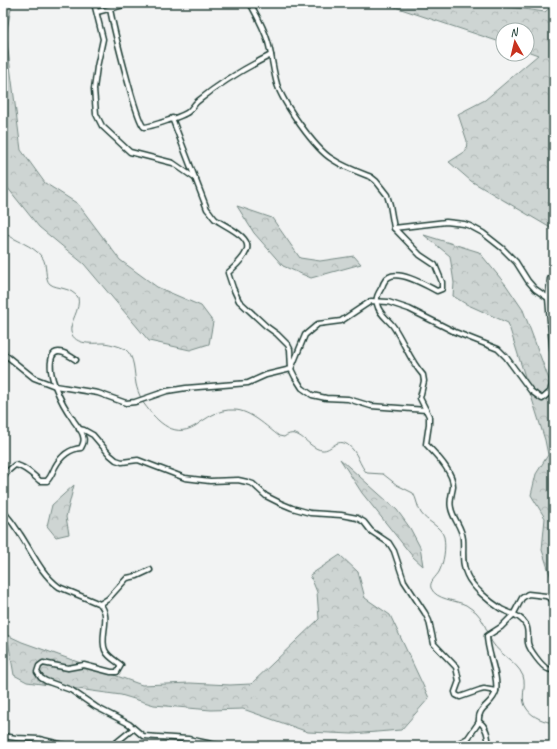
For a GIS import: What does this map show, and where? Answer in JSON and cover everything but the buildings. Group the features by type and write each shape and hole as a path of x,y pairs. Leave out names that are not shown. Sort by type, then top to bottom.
{"street":[{"path":"94,3 103,39 94,89 96,114 102,126 130,152 173,163 196,180"},
{"path":"97,12 131,3"},
{"path":"250,3 264,30 279,89 304,129 316,145 332,159 371,177 376,181 387,195 394,228 420,255 434,264 443,287 442,289 437,291 416,280 395,276 389,277 378,296 376,302 378,309 382,316 392,325 423,376 424,381 420,398 429,416 426,444 441,460 451,477 453,485 450,504 462,534 466,574 474,586 500,608 520,616 526,625 530,648 542,665 547,669 554,670"},
{"path":"110,9 114,30 140,122 144,127 149,127 188,112 196,102 211,91 245,69 271,55"},
{"path":"172,118 207,209 214,218 242,236 247,243 247,251 228,273 232,288 239,301 288,345 290,349 291,368 302,388 312,394 326,398 348,399 371,406 426,410"},
{"path":"394,228 446,222 458,222 470,226 483,233 502,248 516,262 535,289 548,298"},
{"path":"291,368 308,331 318,324 341,321 348,318 371,301 388,302 409,309 455,332 498,348 531,391 542,399 550,392 553,373 548,298 550,279 554,271"},
{"path":"3,478 15,465 32,474 40,482 47,481 52,476 55,467 65,455 73,449 81,448 84,444 83,435 64,407 55,386 52,372 51,360 56,352 61,352 76,360"},
{"path":"3,353 34,378 55,386 98,393 126,403 135,402 167,391 248,383 266,375 291,368"},
{"path":"79,429 93,435 110,455 116,460 122,462 138,460 185,478 210,481 238,480 248,482 253,484 266,496 280,504 310,513 341,515 357,518 364,522 371,531 389,543 394,551 404,581 429,621 434,644 456,667 459,681 455,692 456,695 460,697 484,689 496,691"},
{"path":"3,510 20,533 38,565 54,584 59,588 100,604 104,608 104,647 108,656 121,665 117,672 111,672 84,665 63,668 43,663 37,672 41,678 71,690 96,707 129,724 143,736 188,739 221,746"},
{"path":"100,604 108,599 127,578 137,576 150,570"},
{"path":"453,746 468,738 479,722 479,713 484,706 492,701 496,691 493,664 487,636 501,627 513,614 522,598 528,594 546,596 554,600"},
{"path":"479,722 482,723 487,732 489,746"},
{"path":"112,746 133,729"},
{"path":"3,736 39,739 68,746"}],"green space":[{"path":"3,3 12,3 6,35 21,150 45,183 78,204 120,260 157,287 201,306 213,322 209,344 190,350 149,341 84,264 39,227 3,182"},
{"path":"383,3 481,3 545,12 554,4 554,230 471,181 449,162 466,151 467,141 458,114 485,100 530,62 535,62 535,58 538,55 535,54 535,22 495,22 495,40"},
{"path":"237,206 272,218 300,258 320,261 354,256 361,264 311,278 283,266 254,233"},
{"path":"424,235 479,252 506,285 523,310 554,393 554,581 552,581 542,550 545,518 531,495 536,474 548,455 545,440 508,323 466,304 453,296 454,283 450,256"},
{"path":"340,459 397,510 410,528 420,547 423,566 413,557 362,493"},
{"path":"74,485 66,517 69,534 56,537 47,526 52,505"},
{"path":"340,555 358,572 365,598 390,615 429,698 401,730 352,734 308,732 243,709 211,710 154,705 121,695 27,682 14,675 7,635 22,642 142,685 190,683 230,685 251,684 319,619 317,592 310,575"}],"waterway":[{"path":"3,232 34,249 42,257 45,264 47,279 50,284 69,290 78,297 78,307 71,328 71,332 76,340 85,343 104,343 118,346 128,352 134,365 136,386 141,398"},
{"path":"142,401 158,420 171,429 187,430 208,417 223,411 234,410 252,416 279,436 284,437 289,434 294,434 317,449 329,449 337,443 344,443 348,445 354,451 367,473 383,474 397,485 413,493 421,513 440,530 444,537 445,550 441,568 432,582 431,588 437,595 462,603 476,612 482,619 488,633"},
{"path":"489,636 496,647 520,670 524,680 523,697 529,712 539,719 554,723"}]}
